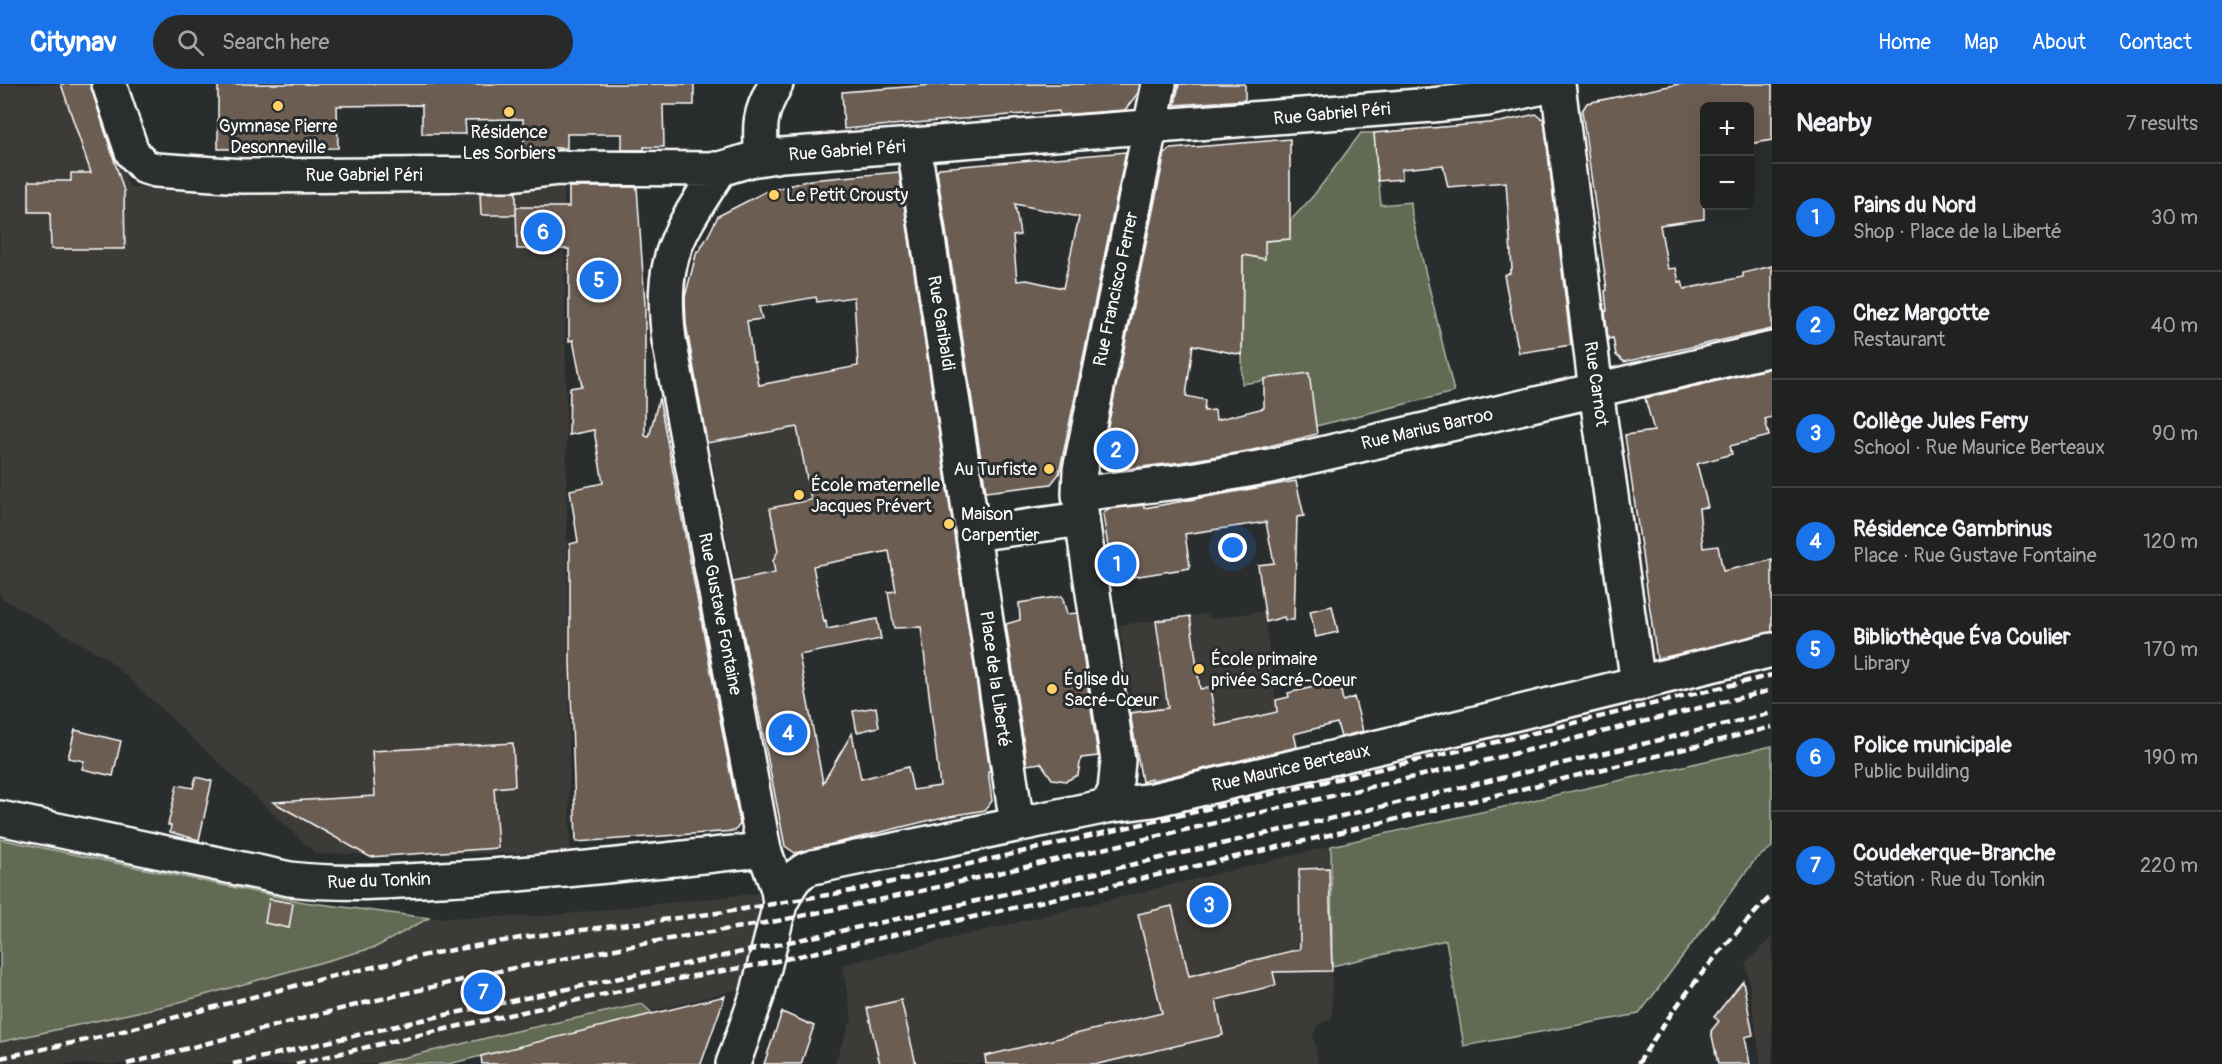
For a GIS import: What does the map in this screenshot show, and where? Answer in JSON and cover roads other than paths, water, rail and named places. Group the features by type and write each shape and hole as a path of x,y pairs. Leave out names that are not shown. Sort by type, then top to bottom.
{"street":[{"name":"Rue Gabriel Péri","path":"109,84 128,144 138,161 145,167 156,170 243,176 518,174 559,168 720,169 762,158 1472,101 1558,84"},
{"path":"762,158 760,120 763,106 776,84"},
{"name":"Rue Francisco Ferrer","path":"1080,506 1082,458 1159,84"},
{"name":"Rue Carnot","path":"1558,84 1596,391 1638,684"},
{"name":"Rue Garibaldi","path":"914,147 968,499"},
{"name":"Rue Gustave Fontaine","path":"720,169 678,236 669,264 665,298 669,340 766,856 778,889 780,904 757,996 733,1064"},
{"name":"Rue Marius Barroo","path":"1080,506 1185,481 1270,466 1772,349"},
{"name":"Place de la Liberté","path":"968,499 1017,824"},
{"path":"973,534 1080,506 1118,761 1115,790 1107,806"},
{"name":"Rue Maurice Berteaux","path":"766,856 782,869 807,868 1107,806 1153,800 1772,650"},
{"name":"Rue du Tonkin","path":"0,818 290,879 333,884 495,876 766,856"},
{"path":"780,904 794,878 807,868"}],"railway":[{"path":"0,1058 96,1038 325,978 430,954 526,937 725,912 857,890 1488,744 1772,675"},
{"path":"127,1064 352,1006 504,970 777,921 908,894 1492,759 1772,690"},
{"path":"233,1064 422,1020 911,916 1772,713"},
{"path":"296,1064 528,1011 668,981 772,962 1022,906 1398,819 1772,727"},
{"path":"1638,1064 1700,976 1772,895"}],"place":[{"name":"Gymnase Pierre Desonneville","path":"278,106"},
{"name":"Résidence Les Sorbiers","path":"509,112"},
{"name":"Le Petit Crousty","path":"774,195"},
{"name":"Police municipale","path":"543,232"},
{"name":"Bibliothèque Éva Coulier","path":"599,280"},
{"name":"Chez Margotte","path":"1116,450"},
{"name":"Au Turfiste","path":"1049,469"},
{"name":"École maternelle Jacques Prévert","path":"799,495"},
{"name":"Maison Carpentier","path":"949,524"},
{"name":"Pains du Nord","path":"1117,564"},
{"name":"École primaire privée Sacré-Coeur","path":"1199,669"},
{"name":"Église du Sacré-Cœur","path":"1052,689"},
{"name":"Résidence Gambrinus","path":"788,733"},
{"name":"Collège Jules Ferry","path":"1209,905"},
{"name":"Coudekerque-Branche","path":"483,992"}]}
